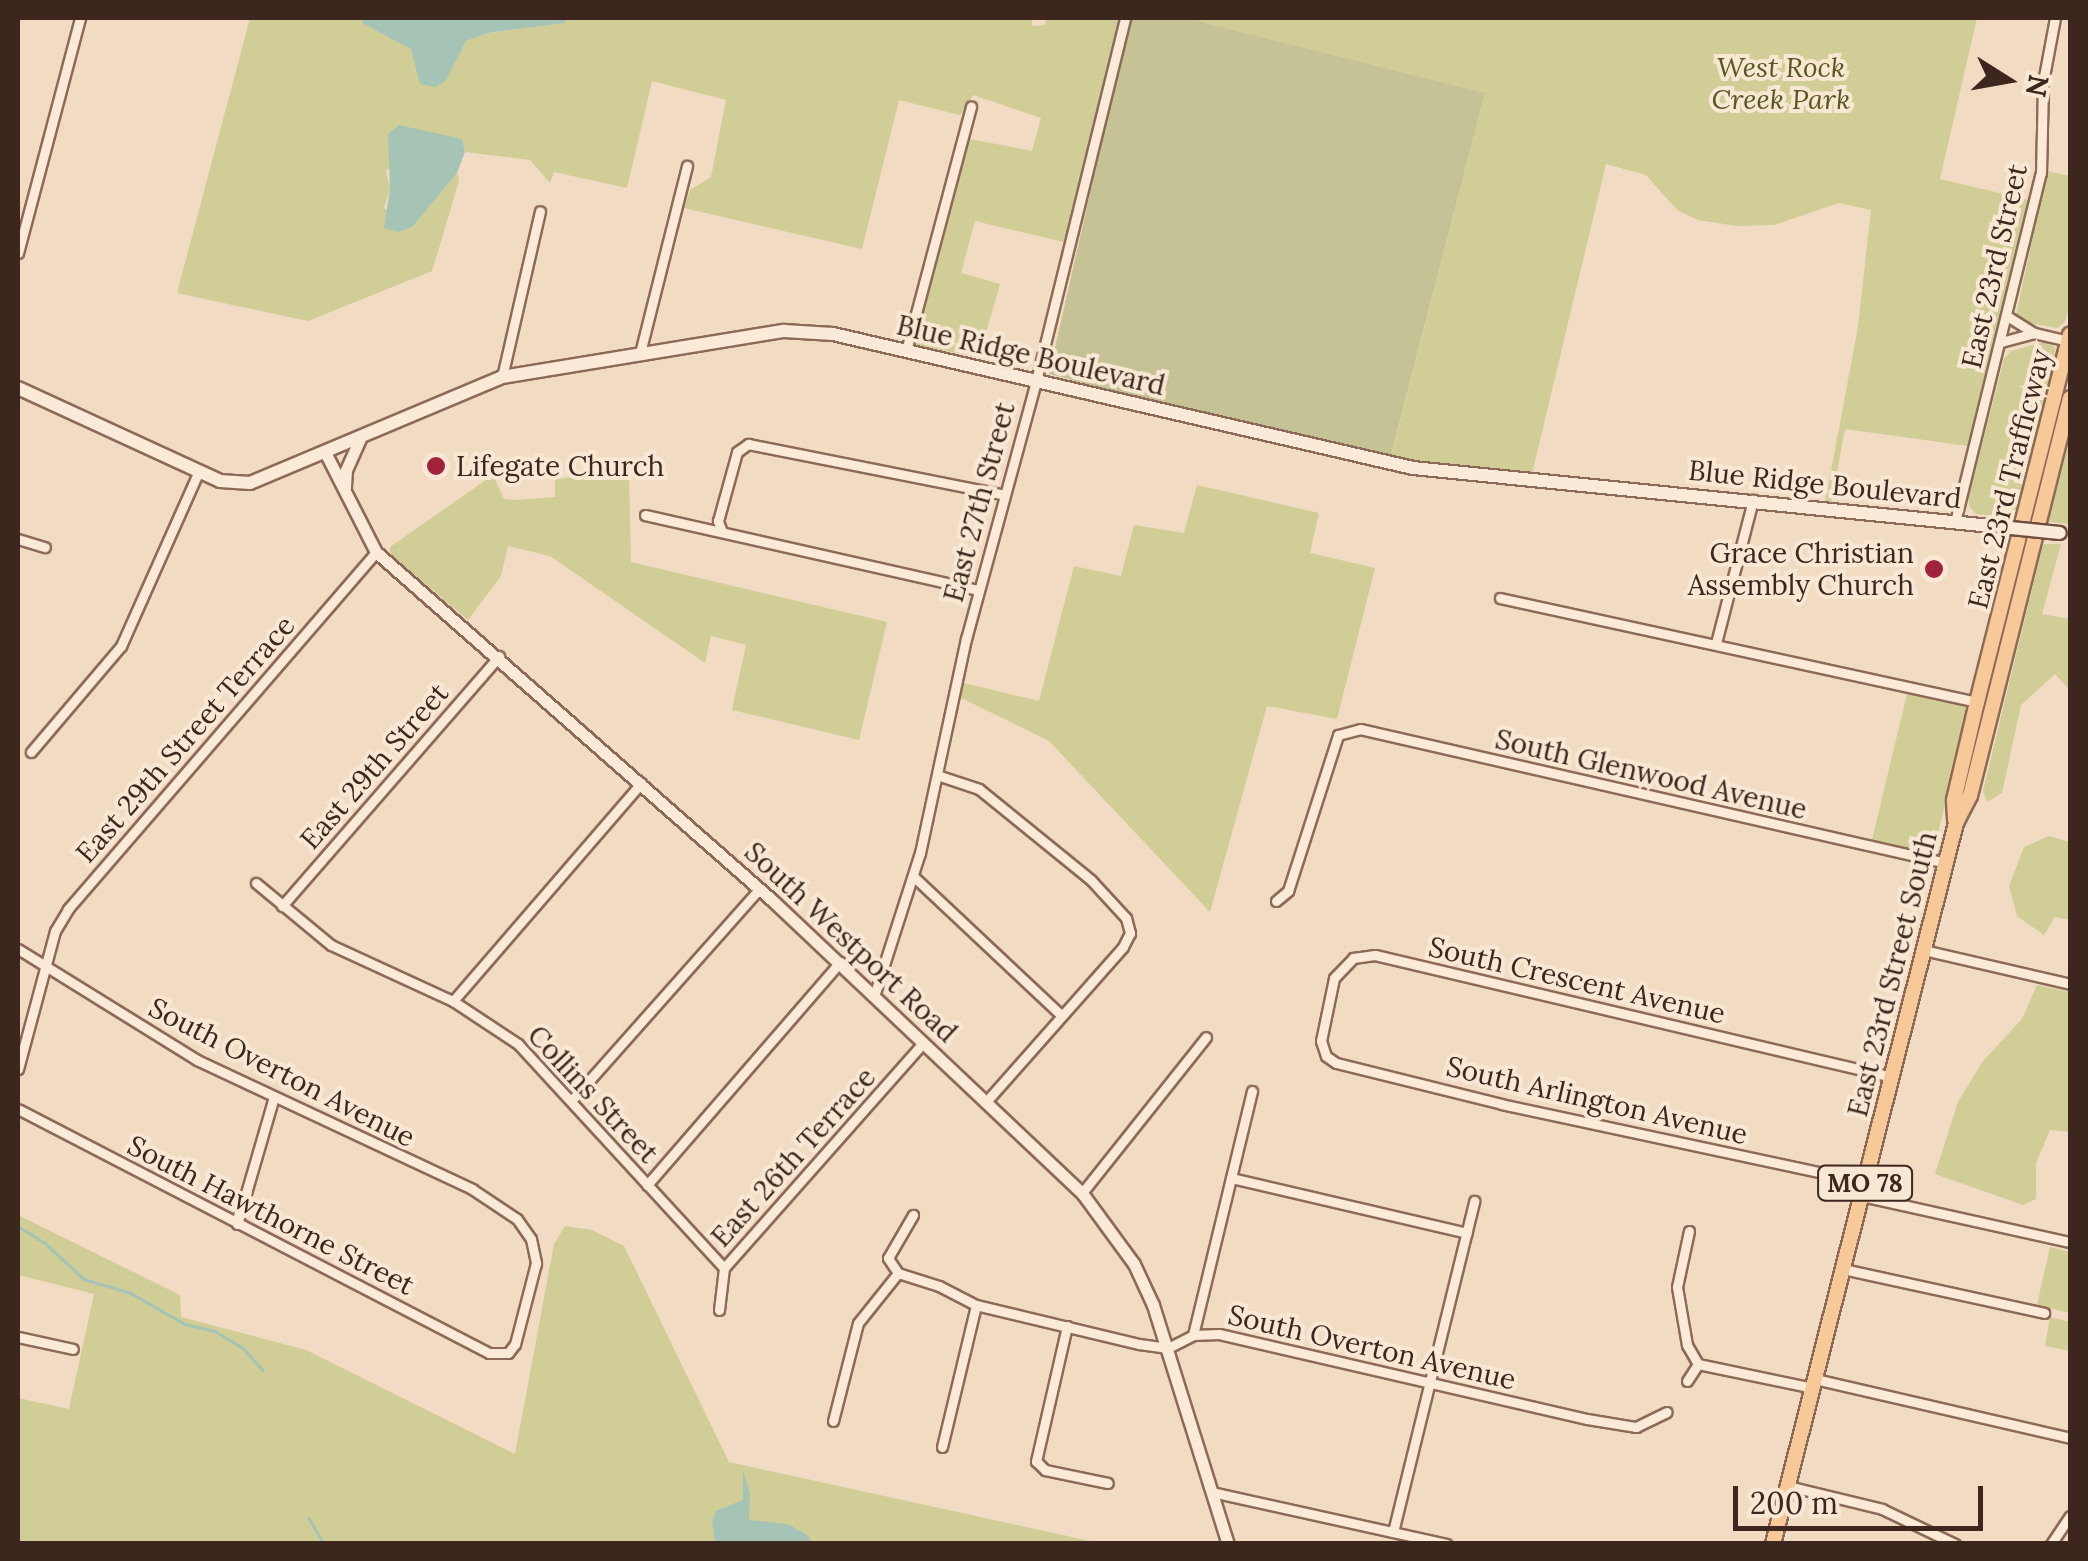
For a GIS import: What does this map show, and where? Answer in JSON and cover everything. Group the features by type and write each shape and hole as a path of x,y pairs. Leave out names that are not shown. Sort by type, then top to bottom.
{"main road":[{"name":"Blue Ridge Boulevard","path":"18,388 220,481 250,483 502,377 784,331 833,334 1413,468 2065,534"},
{"name":"East 23rd Trafficway","path":"2004,637 2070,338"},
{"name":"East 23rd Trafficway","path":"2004,637 2070,398"},
{"name":"East 23rd Street South","path":"1956,822 1954,800 1977,702 2004,637"},
{"name":"East 23rd Street South","path":"1773,1544 1956,822 1970,796 2004,637"}],"street":[{"path":"18,253 80,18"},
{"name":"East 27th Street","path":"874,996 913,876 980,590 1125,18"},
{"name":"East 23rd Street","path":"1955,522 2041,173 2043,82 2055,18"},
{"path":"906,351 971,106"},
{"path":"640,353 687,166"},
{"path":"502,377 540,211"},
{"path":"2007,316 2034,333"},
{"path":"2000,342 2034,333 2070,338"},
{"path":"344,492 346,470 360,439"},
{"path":"721,530 718,521 741,446 748,444 1005,494"},
{"name":"South Westport Road","path":"326,454 376,552 760,889 1082,1193 1134,1264 1168,1348 1228,1544"},
{"path":"31,752 121,646 198,471"},
{"path":"1716,642 1752,500"},
{"path":"645,515 980,590"},
{"path":"18,539 45,547"},
{"name":"East 29th Street Terrace","path":"18,1069 45,966 68,909 376,552"},
{"path":"1500,598 1716,642 1977,702"},
{"name":"East 29th Street","path":"282,906 499,656"},
{"name":"South Glenwood Avenue","path":"1276,901 1288,890 1338,735 1360,729 1946,864"},
{"path":"937,774 980,789 1077,868 1126,918 1130,933 1124,947 986,1102"},
{"path":"453,1000 642,783"},
{"path":"913,876 1061,1015"},
{"name":"Collins Street","path":"256,884 331,945 453,1000 518,1044 724,1268"},
{"path":"571,1101 760,889"},
{"name":"South Overton Avenue","path":"18,948 151,1035 274,1098 472,1188 517,1219 535,1251 535,1275 520,1334 506,1353"},
{"path":"1923,950 2070,984"},
{"name":"South Crescent Avenue","path":"1324,1052 1321,1040 1334,978 1344,963 1364,955 1892,1077"},
{"path":"647,1185 840,962"},
{"path":"1082,1193 1206,1037"},
{"name":"East 26th Terrace","path":"719,1310 724,1268 924,1044"},
{"name":"South Arlington Avenue","path":"1324,1052 1336,1062 2070,1242"},
{"path":"1193,1335 1252,1091"},
{"path":"237,1224 274,1098"},
{"name":"South Hawthorne Street","path":"18,1109 489,1353 506,1353"},
{"path":"1231,1178 1467,1233"},
{"path":"1393,1532 1474,1201"},
{"path":"913,1216 888,1258 898,1273 939,1286 976,1305 1168,1348"},
{"path":"1689,1232 1678,1288 1688,1345 1698,1364"},
{"path":"1843,1270 2044,1313"},
{"path":"833,1421 858,1323 898,1273"},
{"path":"942,1447 976,1305"},
{"path":"1067,1326 1036,1460 1044,1470 1108,1483"},
{"name":"South Overton Avenue","path":"1168,1348 1193,1335 1219,1334 1636,1427 1666,1412"},
{"path":"18,1337 73,1349"},
{"path":"1687,1381 1698,1364"},
{"path":"1698,1364 1814,1384 2070,1438"},
{"path":"1788,1486 1882,1509 1954,1544"},
{"path":"1212,1492 1446,1544"},
{"path":"2051,1544 2070,1516"}],"green space":[{"path":"250,18 362,18 363,23 411,49 455,59 466,41 488,33 563,23 568,18 1032,18 1032,26 1045,25 1046,18 1119,18 1064,242 975,221 961,273 1000,284 979,357 914,345 970,139 1032,151 1041,118 973,95 960,115 899,100 862,249 684,208 690,190 711,177 726,100 652,81 627,188 554,172 550,183 530,160 465,152 462,139 386,170 390,189 384,208 411,227 457,173 459,181 432,271 308,321 177,293"},
{"name":"West Rock Creek Park","path":"1186,18 1977,18 1940,179 2029,200 1968,446 1845,429 1831,504 1825,503 1858,327 1871,210 1839,203 1774,225 1737,226 1698,220 1677,210 1646,175 1606,164 1532,474 1391,457 1485,93"},
{"path":"2047,171 2070,176 2070,303 2065,322 2057,328 2024,322 2016,315"},
{"path":"2044,342 2055,347 2056,358 2015,518 1976,514 1969,506 1969,495 2004,359 2011,351"},
{"path":"2070,438 2070,524 2048,522"},
{"path":"629,472 631,562 887,622 859,740 732,710 746,645 711,636 705,663 550,556 508,546 501,576 468,620 390,554 390,547 493,475 504,499 515,500 555,497 555,479"},
{"path":"1197,485 1319,513 1310,553 1375,568 1337,719 1267,706 1210,912 1049,741 959,697 964,683 1039,701 1074,566 1121,576 1134,525 1184,533"},
{"path":"2043,544 2061,544 2042,614 2070,619 2070,690 2055,674 2021,705 2002,793 1987,802 1983,791"},
{"path":"1907,694 1964,704 1969,715 1932,855 1871,844"},
{"path":"2049,836 2070,842 2070,920 2055,917 2044,935 2017,916 2009,886 2024,847"},
{"path":"2037,985 2070,992 2070,1132 2050,1130 2036,1163 2036,1199 2023,1205 1935,1174 1958,1102 1983,1061 2022,1019"},
{"path":"18,1215 180,1295 181,1317 306,1350 515,1454 554,1244 565,1226 592,1230 624,1246 729,1462 1099,1543 18,1543 18,1398 69,1409 94,1294 18,1275"},
{"path":"2050,1247 2070,1252 2070,1313 2037,1305"},
{"path":"2050,1317 2070,1322 2070,1351 2045,1346"}],"shaded area":[{"path":"362,18 568,18 564,23 488,33 466,41 446,80 436,87 420,84 411,49 362,23"},
{"path":"1130,18 1186,18 1485,93 1389,463 1049,374"},
{"path":"399,125 462,139 465,152 457,173 412,227 398,232 384,228 390,189 388,134"},
{"path":"743,1470 750,1494 749,1520 788,1524 813,1543 715,1543 712,1520 716,1511 743,1500"}],"waterway":[{"path":"18,1226 44,1242 84,1279 131,1293 185,1324 215,1331 243,1348 263,1370"},
{"path":"309,1518 324,1544"}],"place":[{"name":"Lifegate Church","path":"436,466"},
{"name":"Grace Christian Assembly Church","path":"1934,569"}]}
